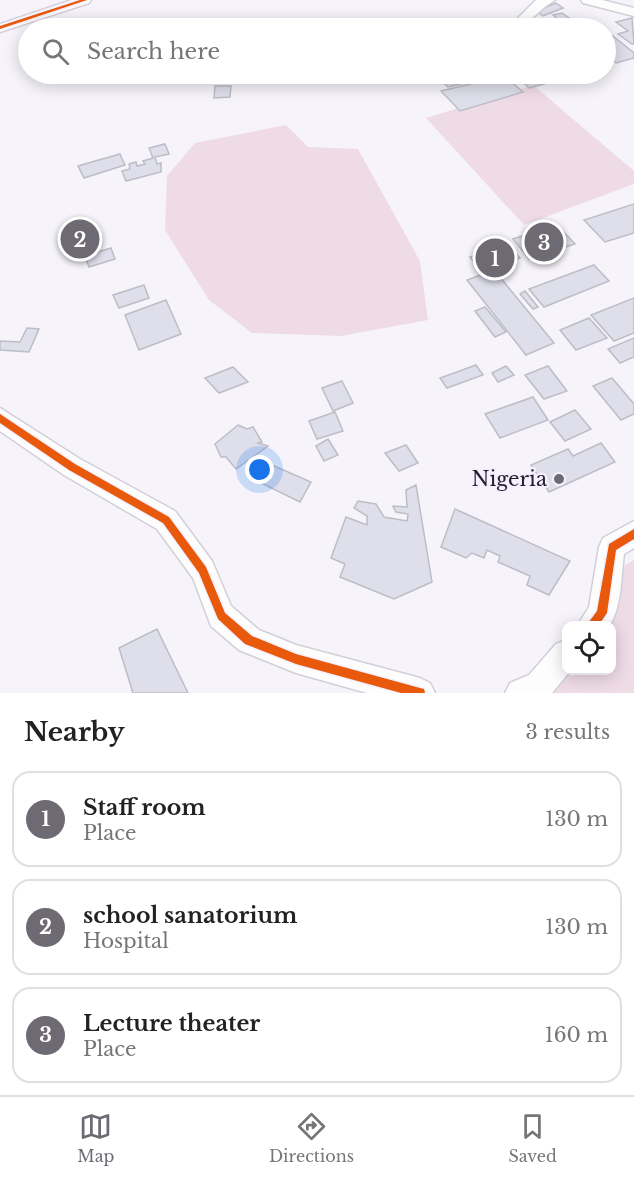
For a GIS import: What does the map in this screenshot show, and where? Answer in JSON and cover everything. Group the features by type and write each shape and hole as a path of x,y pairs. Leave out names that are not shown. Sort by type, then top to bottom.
{"street":[{"path":"30,18 85,0"},
{"path":"525,18 541,3 549,0"},
{"path":"587,0 634,12"},
{"path":"0,28 18,22"},
{"path":"0,418 72,467 166,520 203,570 221,616 249,640 296,659 420,693"},
{"path":"595,621 602,613 612,547 634,534"},
{"path":"520,693 538,687 562,660"}],"shaded area":[{"path":"533,85 634,171 634,184 524,225 426,118"},
{"path":"286,125 308,147 358,149 420,261 428,320 341,336 252,333 209,300 165,230 167,176 195,143"},
{"path":"634,560 634,693 516,693 562,648 562,675 616,675 616,621 585,621 624,566"}],"building":[{"path":"556,3 563,8 543,16 536,11"},
{"path":"562,13 569,18 557,18 553,15"},
{"path":"632,18 634,44 618,34 628,31 616,22"},
{"path":"616,38 634,53 634,58 616,63"},
{"path":"445,84 461,84 448,87"},
{"path":"470,84 514,84 523,92 460,111 441,91"},
{"path":"525,84 544,84 529,88"},
{"path":"215,86 231,86 230,97 214,98"},
{"path":"165,144 169,154 155,157 157,164 161,163 161,172 126,181 122,171 130,169 129,164 136,162 137,166 145,164 143,161 153,158 149,148"},
{"path":"120,154 125,165 84,178 78,166"},
{"path":"634,204 634,233 605,242 584,220"},
{"path":"557,225 575,244 529,259 513,239"},
{"path":"92,227 100,241 67,250 61,236"},
{"path":"507,244 520,258 482,272 470,257"},
{"path":"111,248 115,259 89,267 85,256"},
{"path":"594,265 609,281 544,307 529,289"},
{"path":"494,270 554,343 526,355 467,280"},
{"path":"144,285 149,298 119,308 113,295"},
{"path":"525,291 538,307 533,309 520,294"},
{"path":"634,298 634,333 614,341 591,315"},
{"path":"166,300 181,334 139,350 125,315"},
{"path":"485,307 506,332 495,337 475,311"},
{"path":"589,318 607,338 576,350 560,330"},
{"path":"27,328 39,329 29,352 0,350 0,341 20,342"},
{"path":"634,338 634,357 620,363 608,349"},
{"path":"476,365 483,375 447,388 440,378"},
{"path":"506,366 514,375 498,382 492,373"},
{"path":"548,366 567,391 544,399 525,375"},
{"path":"233,367 248,382 219,393 205,378"},
{"path":"612,378 634,404 634,414 621,420 593,386"},
{"path":"342,381 353,403 333,411 322,388"},
{"name":"Nigeria","path":"533,397 548,420 500,438 485,414"},
{"name":"Nigeria","path":"575,410 591,429 565,441 550,422"},
{"path":"335,412 343,431 317,439 309,421"},
{"path":"238,425 247,429 253,427 262,442 258,443 268,446 236,469 226,457 221,457 215,444"},
{"path":"328,439 338,455 324,461 316,446"},
{"name":"Nigeria","path":"601,443 615,462 549,492 531,465 568,449 573,456"},
{"path":"406,445 418,463 399,471 385,453"},
{"path":"272,465 311,482 300,502 259,482 270,475"},
{"path":"416,485 432,582 394,599 340,577 345,564 331,558 346,517 367,525 367,516 354,508 358,501 376,504 384,517 407,521 408,514 396,512 393,506 407,507 406,490"},
{"path":"455,509 570,561 549,595 527,585 530,576 498,562 500,556 487,550 484,558 472,553 466,558 441,547"},
{"path":"157,629 188,693 133,693 119,648"}],"cycle path":[{"path":"30,18 85,0"},
{"path":"0,28 18,22"},
{"path":"0,418 72,467 166,520 203,570 221,616 249,640 296,659 420,693"},
{"path":"595,621 602,613 612,547 634,534"}],"place":[{"name":"school sanatorium","path":"80,239"},
{"name":"Lecture theater","path":"544,242"},
{"name":"Staff room","path":"495,258"},
{"name":"Nigeria","path":"559,479"}]}
